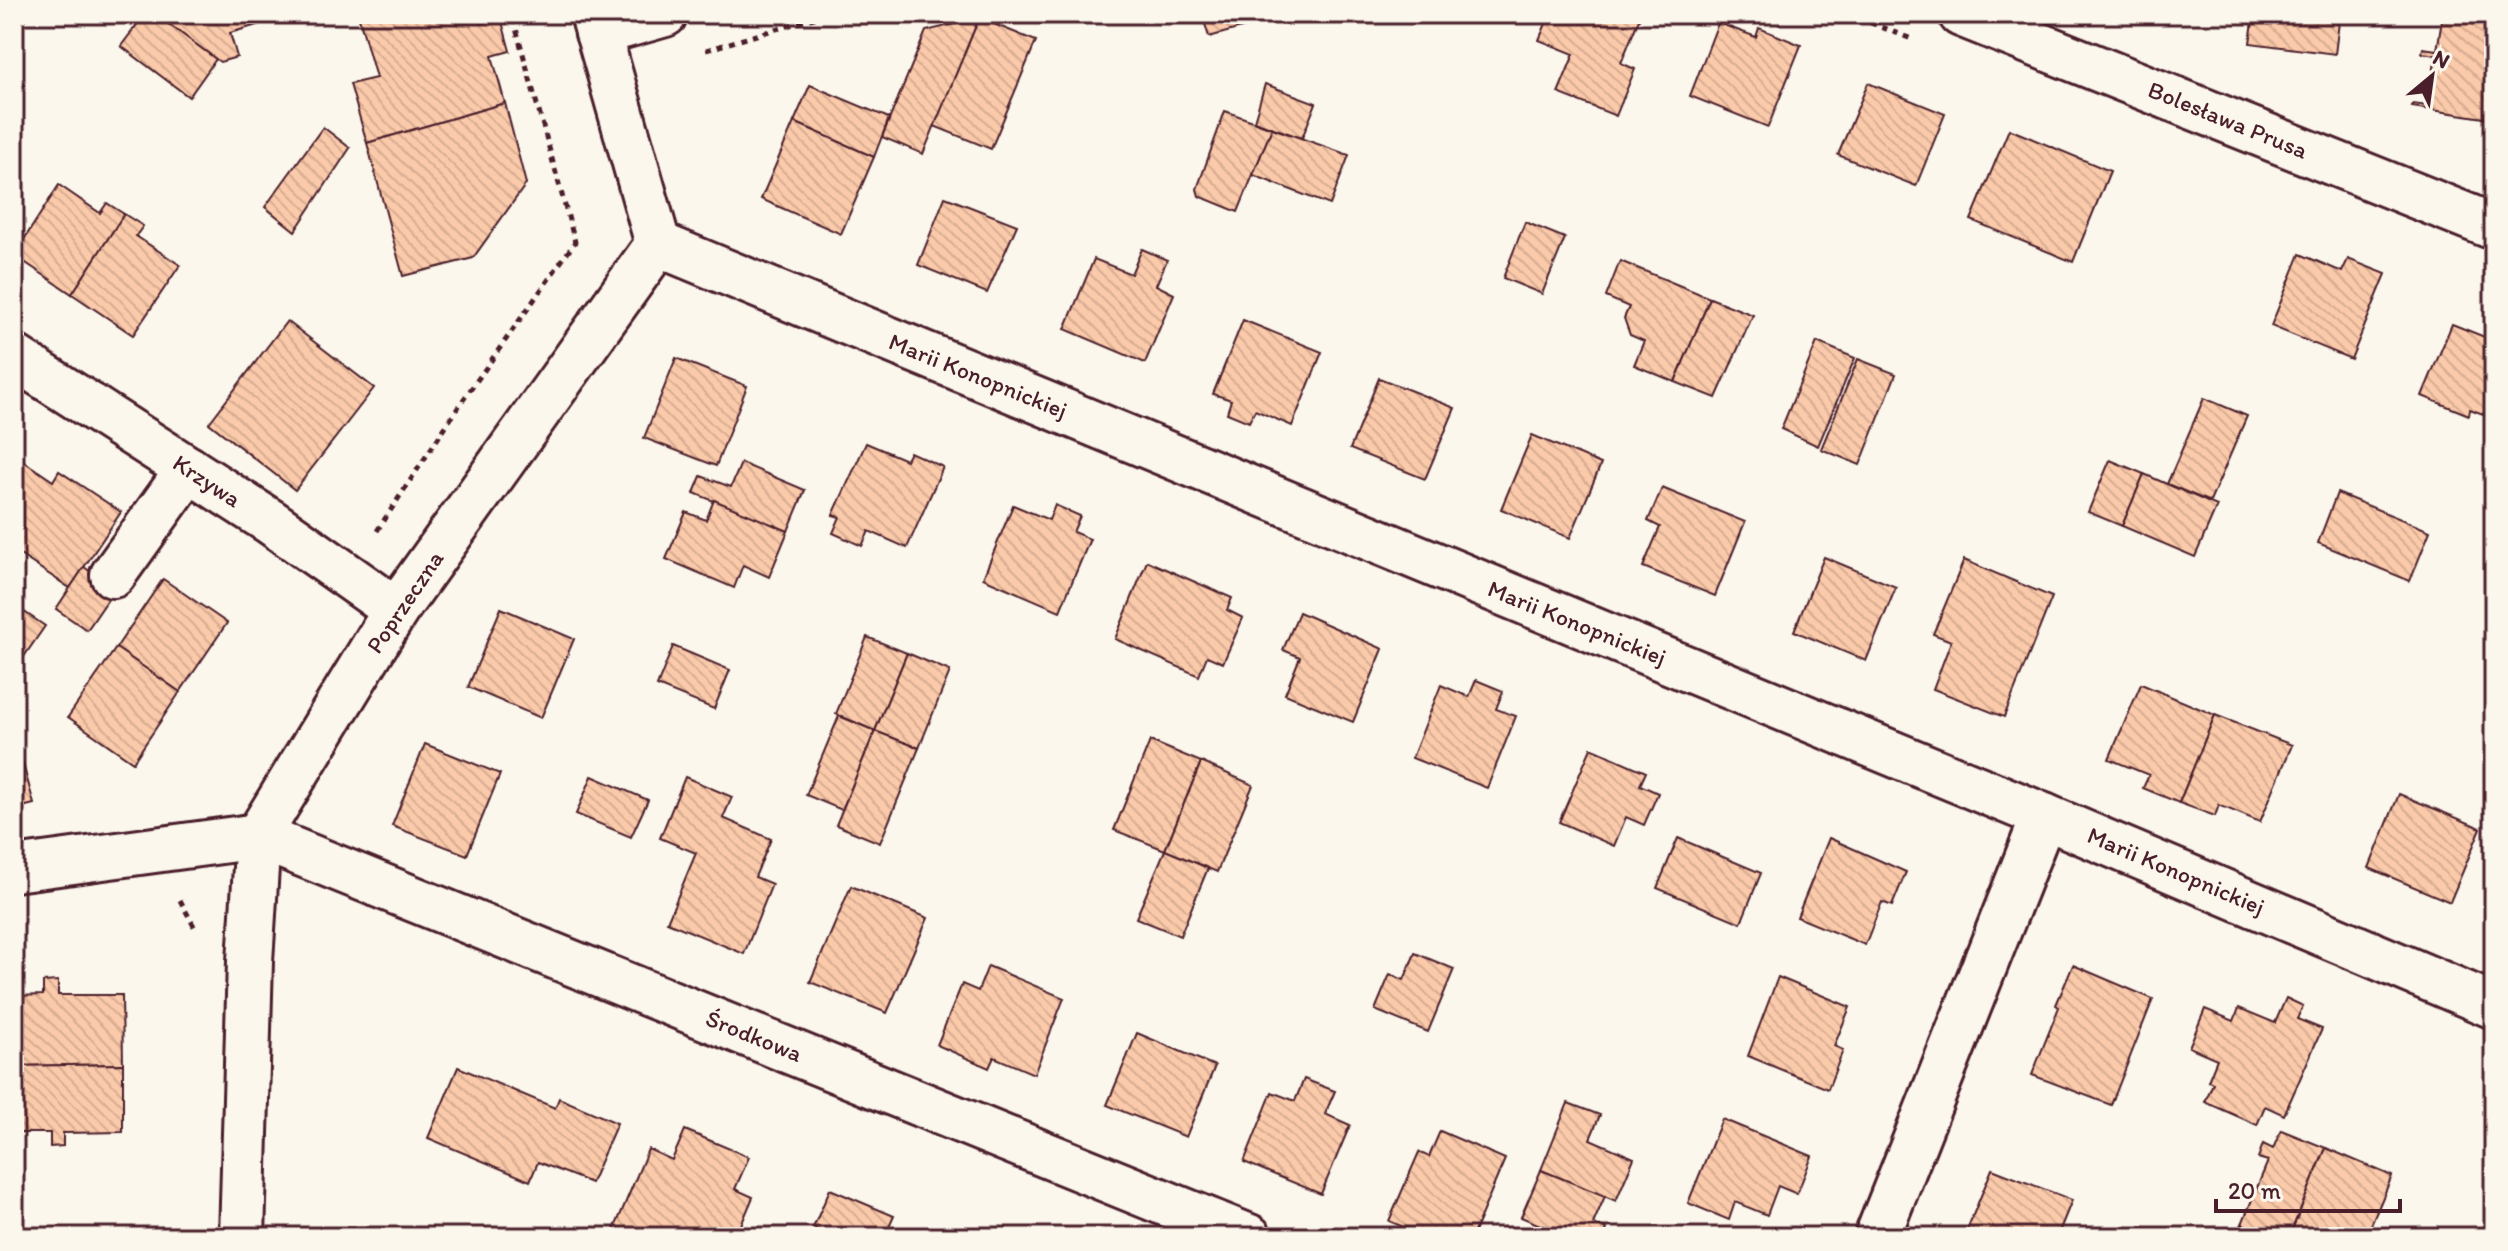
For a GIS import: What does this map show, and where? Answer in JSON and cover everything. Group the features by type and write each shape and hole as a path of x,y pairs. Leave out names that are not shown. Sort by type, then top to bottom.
{"street":[{"path":"658,244 596,24 665,14"},
{"name":"Bolesława Prusa","path":"1961,14 2494,227"},
{"name":"Poprzeczna","path":"242,1237 250,961 258,836 396,610 658,244"},
{"name":"Marii Konopnickiej","path":"658,244 2044,816 2494,1006"},
{"name":"Krzywa","path":"14,357 271,522 396,610"},
{"path":"113,575 189,469"},
{"path":"1877,1237 2044,816"},
{"path":"14,869 258,836"},
{"name":"Środkowa","path":"258,836 1249,1237"}],"path":[{"path":"366,534 377,531 461,403 575,242 512,14"},
{"path":"694,53 827,14"}],"building":[{"path":"14,14 29,15 14,35"},
{"path":"145,14 155,14 216,59 189,97 121,46"},
{"path":"294,14 230,33 237,57 220,62 158,16"},
{"path":"358,14 480,14 482,23 501,18 510,51 492,56 505,103 367,143 350,84 376,78"},
{"path":"1202,14 1288,14 1288,15 1209,37"},
{"path":"1550,14 1641,14 1621,63 1635,69 1616,116 1558,93 1574,54 1539,40"},
{"path":"2254,14 2340,14 2335,54 2250,43"},
{"path":"2443,14 2494,14 2491,119 2412,107 2413,104 2428,106 2436,55 2422,53 2423,48 2437,50"},
{"path":"979,18 1036,41 991,149 934,126"},
{"path":"979,18 923,154 882,137 926,31"},
{"path":"1718,23 1756,37 1759,28 1801,45 1768,127 1690,96"},
{"path":"1868,83 1945,114 1916,186 1838,155"},
{"path":"1265,84 1316,103 1302,138 1254,121"},
{"path":"810,85 889,118 874,157 794,122"},
{"path":"505,103 526,184 473,258 403,276 367,143"},
{"path":"1225,111 1272,128 1238,212 1199,196 1197,189"},
{"path":"794,122 874,157 841,234 761,199"},
{"path":"323,127 350,148 295,231 265,207"},
{"path":"1272,128 1349,155 1330,205 1253,175"},
{"path":"2009,129 2110,171 2073,262 1971,220"},
{"path":"59,185 100,213 107,203 124,214 72,294 14,255"},
{"path":"945,197 1017,225 987,293 918,265"},
{"path":"124,214 143,226 136,236 180,265 133,335 72,294"},
{"path":"1525,222 1565,238 1542,294 1503,278"},
{"path":"1142,249 1167,260 1156,285 1174,294 1145,363 1065,329 1094,259 1131,274"},
{"path":"2300,254 2342,272 2348,259 2386,274 2351,359 2271,326"},
{"path":"1620,261 1710,298 1675,382 1634,365 1644,341 1630,335 1624,318 1629,307 1606,297"},
{"path":"1710,298 1753,315 1716,398 1675,382"},
{"path":"1243,320 1322,352 1292,426 1255,410 1249,422 1227,413 1231,400 1213,394"},
{"path":"287,321 374,388 295,490 209,423"},
{"path":"2452,324 2492,340 2494,334 2494,418 2470,409 2469,415 2422,396"},
{"path":"1817,342 1855,358 1818,446 1781,429"},
{"path":"676,358 747,386 716,466 644,438"},
{"path":"1858,359 1896,374 1860,465 1821,449"},
{"path":"1379,378 1455,408 1425,479 1350,449"},
{"path":"2204,398 2247,416 2210,502 2167,484"},
{"path":"1532,435 1601,464 1570,538 1501,509"},
{"path":"866,443 906,460 910,452 943,467 907,548 869,531 862,546 833,533 840,517 833,515"},
{"path":"19,458 53,481 59,471 121,512 70,588 14,551 14,465"},
{"path":"2110,460 2144,474 2122,526 2088,512"},
{"path":"741,463 805,490 788,531 694,493 701,476 731,487"},
{"path":"2144,474 2217,506 2195,557 2122,526"},
{"path":"1662,488 1745,522 1715,596 1643,567 1660,527 1648,521"},
{"path":"2337,493 2430,531 2410,581 2318,543"},
{"path":"714,500 788,531 769,577 743,565 734,588 666,559 686,512 706,520"},
{"path":"1013,505 1049,520 1055,505 1080,516 1073,532 1090,539 1060,611 983,578"},
{"path":"1824,557 1896,587 1866,661 1794,631"},
{"path":"1964,560 2052,597 2004,717 1933,689 1951,641 1933,634"},
{"path":"1147,561 1232,598 1227,610 1243,618 1223,663 1207,656 1199,676 1115,639"},
{"path":"84,567 115,589 87,630 56,609"},
{"path":"163,579 227,623 180,692 116,648"},
{"path":"14,605 45,626 14,671"},
{"path":"501,608 574,639 541,718 468,687"},
{"path":"1299,612 1383,649 1353,722 1285,694 1300,657 1283,650"},
{"path":"867,637 907,653 875,731 836,714"},
{"path":"673,646 730,670 714,709 657,686"},
{"path":"116,648 180,692 133,762 68,717"},
{"path":"907,653 950,671 919,748 875,731"},
{"path":"1476,680 1503,691 1496,709 1516,716 1487,788 1412,758 1441,685 1469,697"},
{"path":"2141,684 2215,715 2179,803 2143,788 2149,775 2109,759"},
{"path":"2215,715 2292,745 2260,822 2219,805 2215,816 2179,803"},
{"path":"839,716 875,731 842,810 806,795"},
{"path":"875,731 919,748 880,843 836,825"},
{"path":"1150,741 1201,762 1165,850 1114,830"},
{"path":"425,744 500,774 467,855 392,826"},
{"path":"1591,748 1646,772 1640,785 1658,793 1644,825 1626,817 1614,846 1559,822"},
{"path":"20,753 34,804 14,809 14,755"},
{"path":"1201,762 1253,785 1217,872 1165,850"},
{"path":"592,776 648,800 631,837 576,814"},
{"path":"685,777 732,797 723,818 771,839 755,877 772,884 744,954 667,922 696,853 660,838"},
{"path":"2399,794 2481,828 2450,902 2369,868"},
{"path":"1678,838 1761,873 1741,923 1657,888"},
{"path":"1829,838 1906,872 1892,906 1882,902 1865,945 1797,917"},
{"path":"1165,850 1208,868 1180,936 1136,918"},
{"path":"851,886 928,918 887,1013 810,982"},
{"path":"1415,953 1454,969 1428,1032 1375,1010 1390,974 1404,980"},
{"path":"2073,965 2153,999 2111,1105 2032,1075"},
{"path":"988,966 1064,998 1034,1074 994,1057 989,1068 937,1045 962,984 978,991"},
{"path":"1778,977 1850,1007 1834,1046 1843,1050 1828,1089 1748,1056"},
{"path":"58,981 58,995 122,995 123,1064 16,1066 16,996 43,995 43,982"},
{"path":"2286,998 2303,1006 2297,1019 2322,1029 2284,1115 2265,1106 2257,1125 2205,1102 2213,1083 2208,1081 2217,1059 2189,1047 2205,1009 2234,1021 2239,1008 2275,1023"},
{"path":"1137,1033 1215,1066 1186,1137 1107,1105"},
{"path":"123,1064 123,1132 63,1133 63,1146 50,1147 50,1133 17,1133 16,1066"},
{"path":"458,1067 555,1108 559,1098 617,1123 591,1183 538,1162 530,1181 428,1138"},
{"path":"1304,1079 1335,1091 1325,1114 1350,1125 1321,1194 1244,1162 1272,1092 1295,1101"},
{"path":"1568,1103 1600,1115 1590,1139 1634,1158 1616,1201 1541,1170"},
{"path":"1722,1119 1812,1156 1797,1194 1778,1186 1767,1215 1735,1202 1729,1220 1688,1203"},
{"path":"685,1130 749,1157 735,1189 753,1197 736,1237 631,1237 614,1230 648,1149 672,1160"},
{"path":"2281,1130 2326,1148 2289,1237 2272,1237 2242,1224 2268,1161 2258,1158 2263,1144 2273,1149"},
{"path":"1440,1131 1505,1159 1472,1237 1427,1237 1389,1221 1419,1152 1429,1157"},
{"path":"2326,1148 2392,1176 2366,1237 2289,1237"},
{"path":"1992,1169 2072,1200 2057,1237 1964,1237"},
{"path":"1541,1170 1605,1196 1593,1224 1607,1229 1604,1237 1576,1237 1560,1230 1559,1233 1521,1217"},
{"path":"830,1189 894,1216 886,1234 894,1237 819,1237 821,1231 813,1228"},
{"path":"2242,1224 2272,1237 2236,1237"}]}
